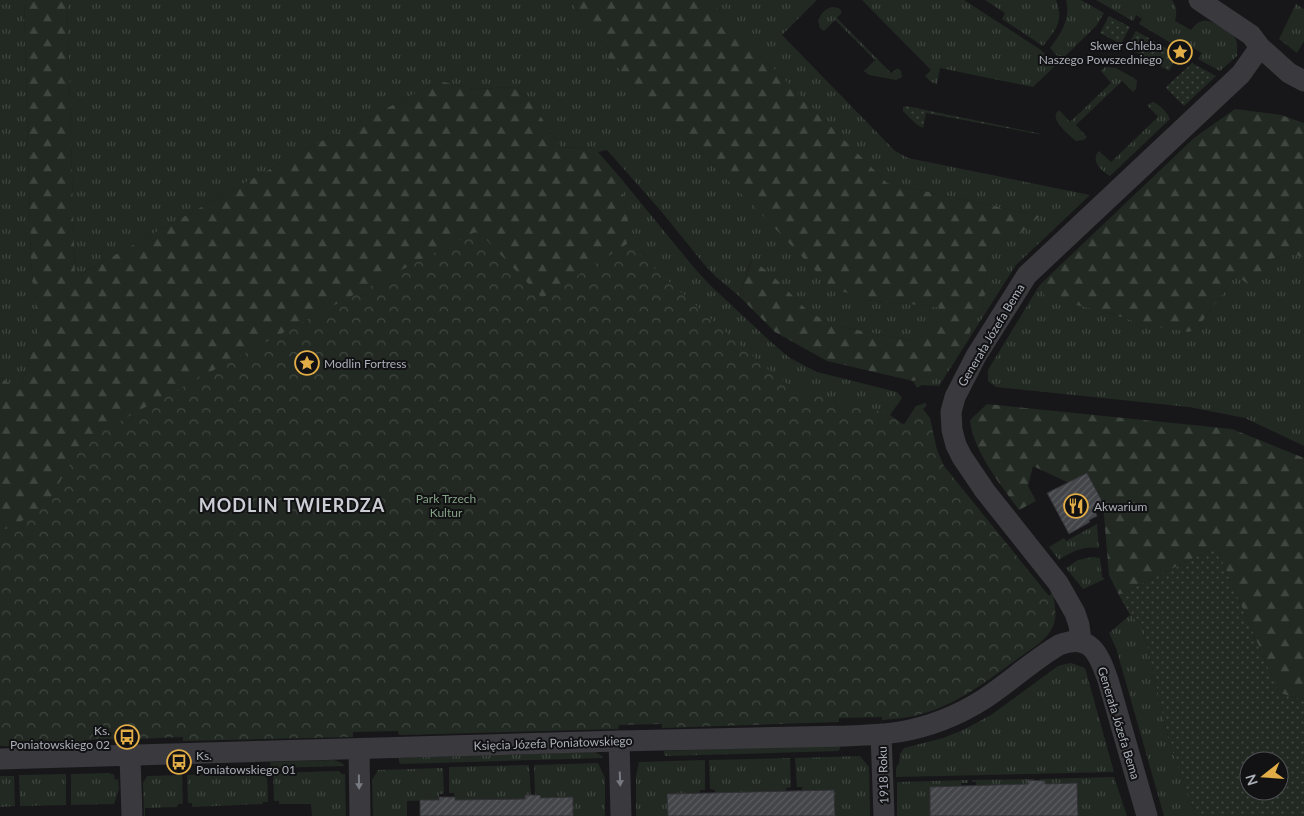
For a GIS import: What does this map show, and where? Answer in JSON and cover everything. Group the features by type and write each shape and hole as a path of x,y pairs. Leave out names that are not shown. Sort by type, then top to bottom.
{"street":[{"path":"1199,0 1251,35 1260,47 1289,72 1304,81"},
{"name":"Generała Józefa Bema","path":"1146,816 1108,680 1099,656 1093,648 1081,641 1079,625 1075,614 1058,583 985,491 962,458 952,430 951,412 955,397 976,356 1027,275 1241,74 1260,47"},
{"name":"Księcia Józefa Poniatowskiego","path":"0,759 846,736 900,732 925,726 956,715 983,700 1059,645 1081,641"},
{"name":"1918 Roku","path":"881,734 884,816"},
{"path":"619,741 621,816"},
{"path":"358,749 360,816"},
{"path":"130,756 132,816"}],"green space":[{"path":"0,0 24,0 31,261 38,335 19,390 0,377"},
{"path":"24,0 67,0 75,277 308,148 440,81 474,89 514,87 532,103 561,148 589,147 598,152 618,175 628,215 627,244 614,261 580,285 57,497 0,537 0,377 19,390 38,335 31,261"},
{"path":"67,0 569,0 609,51 607,56 653,105 744,196 866,300 940,307 943,316 916,342 833,325 808,311 776,279 751,260 739,296 703,263 661,211 607,150 598,152 589,147 561,148 532,103 514,87 474,89 440,81 308,148 75,277"},
{"path":"569,0 710,0 760,55 887,183 1040,216 1019,235 999,244 989,257 982,310 950,367 940,373 913,381 827,361 775,332 739,296 752,259 776,279 808,311 833,325 916,342 942,316 939,307 866,300 831,287 607,56 609,51"},
{"path":"710,0 817,0 782,35 895,151 908,158 1090,195 1016,265 939,386 922,385 917,388 913,381 940,373 982,310 989,257 999,244 1019,235 1040,216 887,183 760,55"},
{"path":"862,0 964,0 1041,50 1056,65 1033,87 940,68 937,84 931,82 925,76 931,70"},
{"path":"985,0 1056,0 1059,20 1052,35 1043,46 1002,19 1005,13"},
{"path":"1066,0 1081,0 1104,13 1096,26 1061,60 1050,48 1064,26 1067,13"},
{"path":"1096,0 1172,0 1176,10 1175,21 1191,30 1199,22 1203,21 1220,26 1235,38 1237,56 1220,71 1198,59 1202,53 1179,40 1176,46 1139,24 1142,19 1136,15 1133,21"},
{"path":"1296,4 1304,9 1304,41 1297,53 1279,39"},
{"path":"832,7 839,8 842,12 837,18 891,73 898,68 901,71 902,77 896,80 869,75 864,71 875,60 835,20 824,31 820,28 818,21 820,16 825,10"},
{"path":"1109,16 1130,27 1121,44 1100,33"},
{"path":"1136,31 1178,55 1169,71 1127,47"},
{"path":"1192,63 1216,76 1184,106 1166,87"},
{"path":"1105,67 1116,68 1134,78 1137,81 1136,89 1133,92 1122,81 1076,125 1087,137 1084,140 1076,141 1058,124 1056,114 1059,110 1070,122 1111,83 1101,71"},
{"path":"1153,102 1163,109 1170,119 1110,176 1096,162 1097,154 1099,151 1111,162 1158,117 1147,105"},
{"path":"906,106 1043,135 926,113 923,128 903,111 903,107"},
{"path":"1235,109 1281,115 1304,123 1304,258 1291,253 1268,260 1253,288 1236,275 1199,326 1189,332 1150,326 1045,297 1043,290 1048,277 1194,138"},
{"path":"618,175 696,270 772,343 790,358 817,372 897,392 902,398 890,415 887,417 0,537 628,215"},
{"name":"Park Trzech Kultur","path":"478,232 542,298 627,244 765,367 794,389 887,413 903,424 916,406 924,402 927,405 923,409 930,418 937,450 944,466 1049,596 1053,592 1055,618 1047,636 987,681 953,702 928,712 894,719 882,720 882,717 839,718 839,722 662,728 662,724 619,725 618,729 399,735 398,731 353,732 353,737 183,741 183,737 135,739 135,735 119,736 119,739 84,740 84,743 0,746 0,530 13,527 50,499 82,443 353,295"},
{"path":"1291,253 1304,258 1304,446 1245,418 1189,407 996,387 988,381 988,370 1039,286 1048,277 1043,290 1108,313 1150,326 1199,326 1236,275 1268,260"},
{"path":"987,404 1232,429 1304,458 1304,698 1301,699 1279,693 1216,547 1119,595 1109,575 1103,503 1087,473 1069,483 1033,466 1028,486 1036,501 1019,510 982,456 972,432 970,420"},
{"path":"1097,524 1099,548 1078,550 1059,560 1049,547 1064,538 1066,541"},
{"path":"1216,547 1279,693 1301,699 1304,698 1304,816 1196,816 1169,742 1143,626 1130,615 1119,595"},
{"path":"1093,557 1100,558 1102,577 1105,579 1083,589 1066,568 1078,560"},
{"path":"1130,615 1143,626 1169,742 1196,816 1164,816 1116,648 1109,633"},
{"path":"1071,663 1085,668 1114,772 896,777 896,768 904,748 943,738 963,730 991,715 1058,666"},
{"path":"840,745 838,751 664,755 664,751"},
{"path":"595,752 603,758 401,764 399,762 399,758"},
{"path":"860,756 869,767 870,816 835,816 834,790 802,790 802,787 797,787 795,758"},
{"path":"790,758 791,787 786,788 786,791 715,793 715,790 710,789 709,760"},
{"path":"334,760 345,766 271,768 270,762"},
{"path":"705,760 705,790 700,790 700,793 668,794 668,816 636,816 636,776 639,762"},
{"path":"598,763 605,778 605,816 573,816 572,797 541,798 540,794 535,795 534,765"},
{"path":"529,765 531,795 525,795 525,799 455,800 454,793 449,793 449,767"},
{"path":"443,768 444,794 439,794 439,800 407,801 407,816 373,816 372,780 378,770"},
{"path":"339,771 345,774 346,816 312,816 311,804 279,804 279,801 274,801 273,773"},
{"path":"109,773 114,775 115,780 118,779 119,789 114,804 71,805 71,774"},
{"path":"267,773 268,802 263,802 263,804 192,807 192,803 188,803 187,775"},
{"path":"66,774 66,805 20,806 19,775"},
{"path":"182,775 183,804 178,804 177,807 145,808 144,816 143,783 147,776"},
{"path":"0,776 14,776 15,806 0,807"},
{"path":"1114,777 1127,816 1078,816 1077,783 1045,784 1045,781 1040,781 1040,779"},
{"path":"1034,779 1034,781 1028,781 1028,784 976,786 976,782 972,782 972,780"},
{"path":"968,780 968,783 961,783 961,786 930,787 930,816 897,816 897,782"}],"building":[{"name":"Akwarium","path":"1087,473 1103,503 1094,508 1097,516 1069,534 1047,493"},
{"path":"1027,780 1045,781 1045,784 1077,783 1078,816 930,816 930,787 1028,784"},
{"path":"834,790 835,816 668,816 667,794"},
{"path":"525,795 540,795 541,798 573,797 573,816 420,816 420,800 439,800 439,797 455,797 455,800 525,799"}],"place":[{"name":"Skwer Chleba Naszego Powszedniego","path":"1180,52"},
{"name":"Modlin Fortress","path":"307,363"},
{"name":"Akwarium","path":"1076,506"},
{"name":"Ks. Poniatowskiego 02","path":"127,737"},
{"name":"Ks. Poniatowskiego 01","path":"179,762"}],"district":[{"name":"MODLIN TWIERDZA","path":"292,505"}]}
